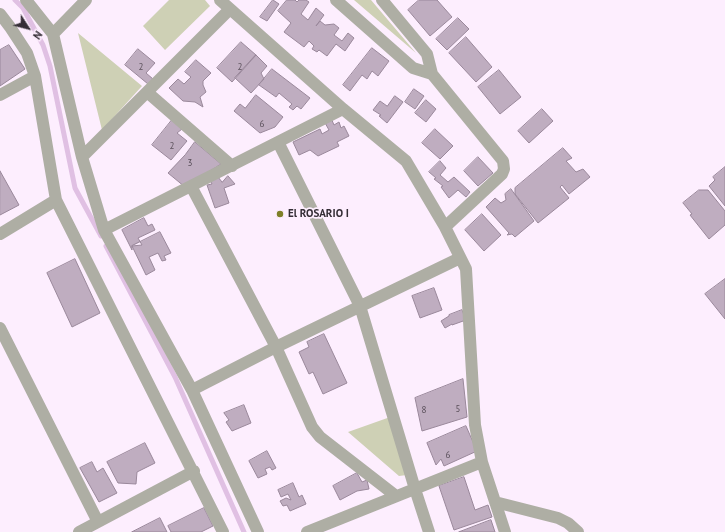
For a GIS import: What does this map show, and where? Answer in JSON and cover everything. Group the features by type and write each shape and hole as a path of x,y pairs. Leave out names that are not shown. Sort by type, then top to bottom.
{"street":[{"path":"26,0 53,34 82,157 104,230 192,390 258,532"},
{"path":"53,34 86,0"},
{"path":"220,0 344,109 406,161 445,227 466,269 475,425 482,462 505,532"},
{"path":"336,0 413,68 432,74"},
{"path":"382,0 427,54 432,74 503,161 504,169 502,174 445,227"},
{"path":"82,157 230,9"},
{"path":"0,14 27,53 35,76 56,200 194,471 223,532"},
{"path":"0,95 35,76"},
{"path":"147,92 232,166"},
{"path":"104,230 344,109"},
{"path":"278,142 360,306 429,532"},
{"path":"191,186 276,347 312,427 320,437 396,496"},
{"path":"0,234 56,200"},
{"path":"192,390 276,347 460,258"},
{"path":"0,328 98,522"},
{"path":"307,532 482,462"},
{"path":"79,532 194,471"},
{"path":"495,502 558,518 568,523 578,532"}],"green space":[{"path":"169,0 205,0 210,6 165,50 143,26"},
{"path":"354,0 371,0 416,53"},
{"path":"78,33 142,86 102,130"},
{"path":"393,416 407,475 399,476 348,432"}],"building":[{"path":"273,0 279,4 267,21 260,17"},
{"path":"287,0 295,0 297,2 299,0 306,0 309,2 301,14 308,20 316,8 324,15 316,26 320,21 325,25 334,24 339,28 334,35 342,41 348,33 354,38 345,51 336,44 327,56 319,50 317,52 312,49 314,46 309,41 304,47 284,32 291,23 278,11"},
{"path":"419,0 437,0 452,17 430,36 408,10"},
{"path":"458,18 469,29 447,50 436,39"},
{"path":"466,37 492,67 476,82 449,53"},
{"path":"241,42 256,55 232,82 217,68"},
{"path":"9,45 25,69 0,86 0,50"},
{"path":"372,48 389,61 378,76 372,71 367,79 362,75 350,91 343,85"},
{"path":"138,49 155,63 146,73 153,79 148,84 125,65"},
{"path":"256,55 267,66 261,73 264,79 251,93 235,78"},
{"path":"196,60 211,73 203,81 206,92 200,97 203,107 195,102 183,101 169,88 178,79 184,84 191,77 185,72"},
{"path":"272,69 310,98 301,109 297,106 293,110 289,107 292,104 279,93 276,97 259,85"},
{"path":"499,70 521,97 500,114 478,87"},
{"path":"414,89 424,96 415,109 405,102"},
{"path":"256,95 283,117 275,127 260,133 234,111 240,104 245,108"},
{"path":"395,96 403,102 387,123 379,116 381,115 373,110 380,101 387,106"},
{"path":"426,100 436,109 426,122 415,113"},
{"path":"542,109 553,121 529,143 518,131"},
{"path":"331,118 334,125 339,122 341,128 344,126 349,136 337,142 339,146 318,156 310,150 299,155 293,142 320,129 322,134 329,130 324,121"},
{"path":"172,120 182,129 177,133 187,141 171,160 152,145"},
{"path":"435,129 453,146 440,159 422,143"},
{"path":"195,142 221,164 185,187 168,173"},
{"path":"563,148 572,158 566,161 576,172 583,169 590,177 569,194 562,185 560,187 569,198 538,223 515,194 515,188"},
{"path":"478,157 493,173 478,186 464,171"},
{"path":"440,161 446,168 440,175 448,182 454,177 470,192 466,197 458,190 449,198 441,187 443,186 434,179 436,178 429,172"},
{"path":"725,167 725,206 709,186 715,180 713,177"},
{"path":"0,171 19,205 0,215"},
{"path":"228,176 235,184 224,188 229,203 215,208 207,185 212,184 210,180 218,177 222,182"},
{"path":"511,189 534,221 515,237 512,234 507,235 509,233 486,207 495,198 501,203 506,200 505,194"},
{"path":"699,190 708,190 725,211 725,225 709,239 690,215 692,214 683,203"},
{"path":"482,214 501,235 484,251 465,230"},
{"path":"144,218 148,226 152,224 155,230 138,238 142,245 132,246 132,250 122,230"},
{"path":"160,232 171,253 164,256 166,260 162,261 158,253 149,257 155,270 146,275 132,246"},
{"path":"75,259 100,313 72,327 47,273"},
{"path":"725,279 725,319 705,294"},
{"path":"434,288 442,310 420,318 412,296"},
{"path":"462,310 466,320 452,324 445,328 441,321 449,315"},
{"path":"324,334 347,383 323,394 313,372 309,374 299,352 309,347 307,342"},
{"path":"463,379 467,417 422,431 415,398"},
{"path":"244,405 251,423 232,431 226,422 229,420 224,413"},
{"path":"466,426 477,451 444,466 441,459 436,465 427,443"},
{"path":"145,443 155,463 137,472 136,484 118,483 107,462"},
{"path":"267,451 276,468 272,470 270,467 265,469 267,474 258,478 249,461"},
{"path":"92,462 97,472 103,468 117,493 99,502 80,468"},
{"path":"357,473 362,482 367,480 369,489 357,491 340,500 333,486"},
{"path":"464,477 475,510 488,505 492,517 454,530 439,486"},
{"path":"293,483 299,497 302,495 306,504 290,511 287,505 283,506 280,501 286,498 291,500 288,494 281,497 278,490"},
{"path":"204,508 213,526 201,532 171,532 168,526"},
{"path":"160,518 167,532 132,532"},
{"path":"491,520 495,532 459,532"}],"waterway":[{"path":"15,0 23,8 43,45 50,66 75,188 101,236"},
{"path":"106,246 175,377 244,532"}],"place":[{"name":"El ROSARIO I","path":"280,214"}]}
